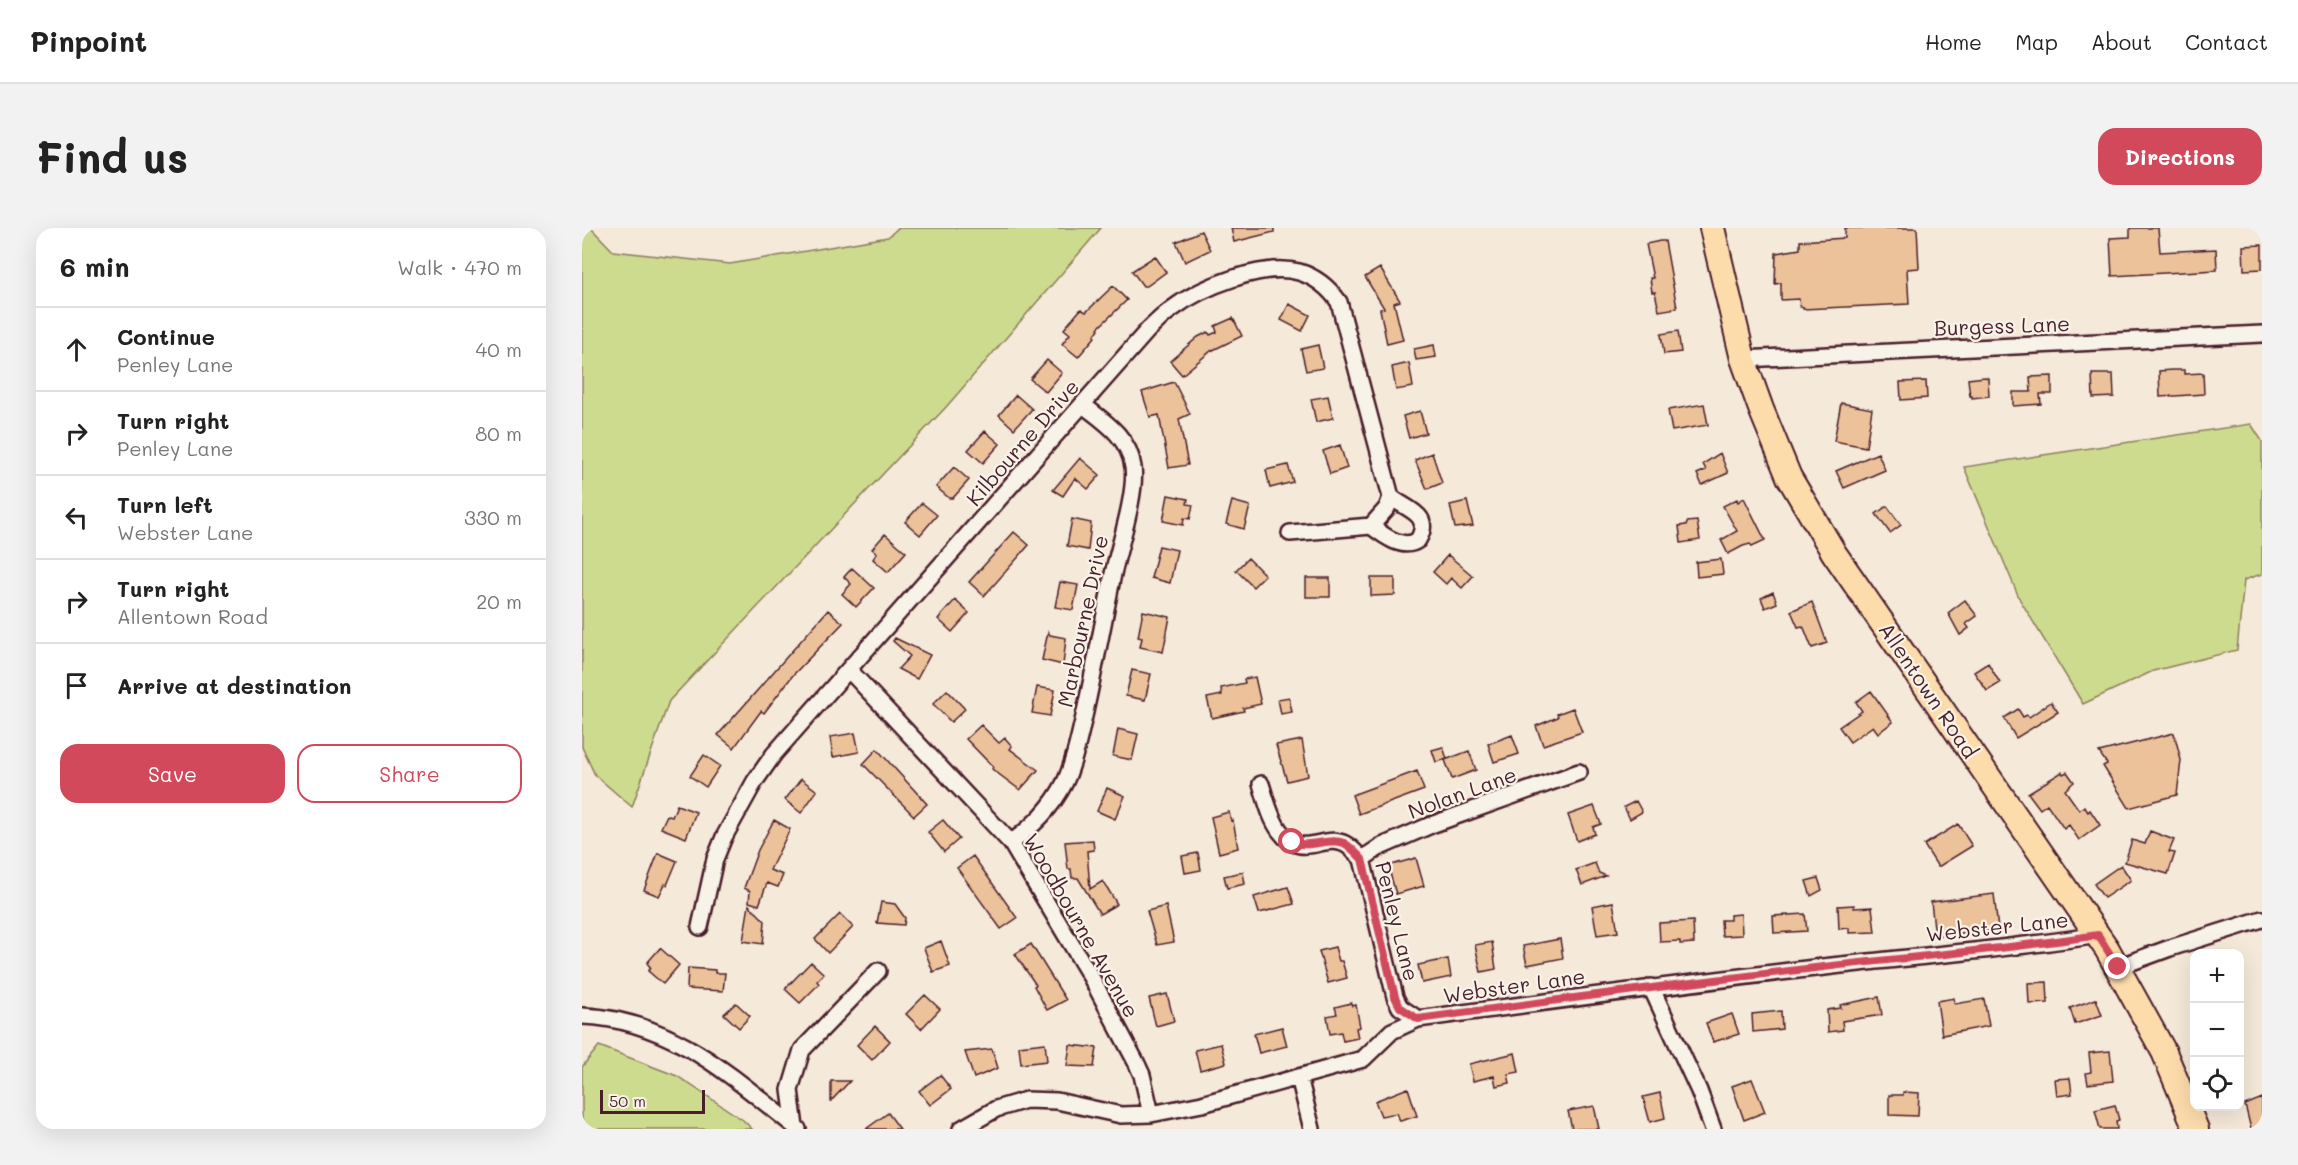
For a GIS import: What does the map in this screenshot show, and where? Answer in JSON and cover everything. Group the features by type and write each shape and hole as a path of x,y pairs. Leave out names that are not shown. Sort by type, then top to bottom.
{"main road":[{"name":"Allentown Road","path":"1712,228 1743,358 1789,477 1834,553 2118,967 2160,1044 2196,1129"}],"street":[{"name":"Kilbourne Drive","path":"700,927 715,859 738,810 755,781 788,737 1148,330 1173,308 1221,282 1276,270 1300,272 1322,283 1339,302 1391,497"},
{"name":"Burgess Lane","path":"1743,358 2262,334"},
{"name":"Marbourne Drive","path":"1011,843 1048,810 1072,766 1131,496 1133,466 1126,445 1114,430 1083,405"},
{"path":"1290,533 1371,526 1396,542 1407,545 1418,540 1423,526 1421,519 1415,513 1391,497 1387,508 1371,526"},
{"name":"Woodbourne Avenue","path":"849,670 1011,843 1092,979 1136,1062 1142,1075 1150,1114"},
{"name":"Nolan Lane","path":"1362,859 1390,842 1431,825 1579,772"},
{"name":"Penley Lane","path":"1261,784 1272,816 1286,838 1301,846 1339,842 1362,859 1395,997 1400,1007 1418,1019"},
{"path":"2118,967 2262,919"},
{"name":"Webster Lane","path":"961,1129 996,1109 1026,1100 1057,1101 1107,1113 1150,1114 1202,1104 1363,1059 1392,1031 1418,1019 1651,987 1928,955 2018,948 2098,935"},
{"path":"793,1125 790,1090 802,1050 878,971"},
{"path":"1651,987 1699,1092 1713,1129"},
{"path":"582,1016 607,1017 638,1024 691,1049 739,1081 793,1125"},
{"path":"1299,1077 1312,1129"}],"green space":[{"path":"582,228 591,228 613,251 730,264 888,237 898,228 1101,228 947,406 669,701 632,807 595,775 582,747"},
{"path":"2251,424 2262,441 2262,574 2244,580 2237,650 2153,671 2083,704 2020,600 1964,467"},
{"path":"599,1046 677,1076 743,1120 752,1129 582,1129 582,1067"}],"building":[{"path":"1231,228 1274,228 1274,232 1234,242"},
{"path":"1845,228 1917,228 1919,268 1907,269 1909,304 1803,309 1800,307 1799,299 1781,300 1781,283 1775,284 1776,253 1800,249 1800,241 1845,238"},
{"path":"2130,228 2158,228 2160,252 2216,249 2217,270 2112,276 2110,238 2130,237"},
{"path":"1201,231 1210,250 1185,262 1176,242"},
{"path":"1665,241 1677,308 1659,311 1655,292 1652,292 1650,278 1653,278 1646,244"},
{"path":"2262,245 2262,269 2244,270 2243,246"},
{"path":"1155,256 1166,272 1147,286 1143,286 1132,271"},
{"path":"1380,268 1400,301 1394,303 1403,340 1387,344 1380,309 1384,308 1365,277"},
{"path":"1113,286 1127,300 1098,328 1095,337 1078,357 1062,344 1070,334 1064,329 1081,309 1086,312"},
{"path":"1289,304 1310,315 1302,331 1281,320"},
{"path":"1233,318 1242,336 1211,351 1182,375 1170,361 1198,337 1208,332 1210,335 1217,332 1215,326"},
{"path":"1678,331 1681,352 1664,354 1661,334"},
{"path":"1318,345 1323,368 1306,371 1301,349"},
{"path":"1434,345 1436,357 1416,360 1414,349"},
{"path":"1047,360 1062,373 1046,392 1030,379"},
{"path":"1409,363 1413,387 1396,390 1392,367"},
{"path":"2184,370 2184,374 2203,373 2204,394 2160,397 2159,371"},
{"path":"2092,374 2113,374 2114,397 2093,398"},
{"path":"2052,376 2052,394 2040,394 2041,404 2013,406 2013,392 2031,392 2030,377"},
{"path":"1988,378 1989,396 1972,398 1968,379"},
{"path":"1926,381 1927,398 1901,400 1900,382"},
{"path":"1174,382 1190,414 1179,419 1188,465 1169,468 1159,415 1150,417 1142,392"},
{"path":"1016,395 1032,409 1014,429 999,415"},
{"path":"1328,396 1333,418 1316,422 1311,399"},
{"path":"1841,403 1872,409 1866,447 1834,441"},
{"path":"1704,404 1708,425 1672,431 1668,410"},
{"path":"1420,411 1426,433 1409,438 1403,416"},
{"path":"985,431 1000,444 983,463 968,450"},
{"path":"1340,445 1347,468 1330,474 1323,451"},
{"path":"1432,453 1442,483 1427,489 1415,460"},
{"path":"1720,453 1728,473 1702,485 1697,474 1706,470 1703,464"},
{"path":"1878,453 1885,470 1844,488 1836,471"},
{"path":"1080,458 1100,475 1088,489 1075,478 1063,496 1053,490"},
{"path":"1288,465 1293,482 1270,488 1266,470"},
{"path":"954,467 969,480 953,498 949,498 936,487"},
{"path":"1168,495 1188,499 1187,504 1193,505 1190,519 1184,518 1183,525 1163,521"},
{"path":"1744,498 1765,540 1752,546 1750,544 1743,546 1728,554 1721,540 1737,531 1723,506"},
{"path":"1232,501 1250,506 1244,529 1226,524"},
{"path":"1467,501 1473,526 1455,528 1450,505"},
{"path":"922,503 937,515 920,535 905,522"},
{"path":"1887,506 1901,525 1890,533 1876,514"},
{"path":"1072,519 1091,523 1088,550 1067,546"},
{"path":"1697,521 1700,540 1681,543 1679,526"},
{"path":"1014,532 1029,545 984,596 969,582"},
{"path":"885,534 906,552 888,572 873,559 877,553 872,549"},
{"path":"1159,546 1177,550 1170,583 1151,578"},
{"path":"1448,555 1473,576 1462,588 1451,578 1446,584 1433,572"},
{"path":"1248,558 1265,575 1253,587 1236,570"},
{"path":"1721,559 1723,574 1697,577 1696,562"},
{"path":"852,568 874,588 856,607 842,594 851,584 844,577"},
{"path":"1306,578 1330,578 1330,597 1306,597"},
{"path":"1371,578 1395,578 1395,595 1371,596"},
{"path":"1060,582 1078,585 1073,610 1055,607"},
{"path":"1773,592 1777,603 1765,608 1761,598"},
{"path":"955,600 969,613 952,632 938,619"},
{"path":"1965,600 1977,616 1966,624 1969,628 1960,635 1948,613"},
{"path":"1812,602 1827,643 1812,648 1804,628 1798,627 1791,611"},
{"path":"828,610 843,623 793,675 764,713 761,711 734,748 718,735"},
{"path":"1143,611 1170,617 1163,652 1140,647 1142,638 1138,637"},
{"path":"1048,632 1050,635 1066,638 1063,665 1042,660"},
{"path":"895,638 930,655 917,679 898,669 910,656 893,641"},
{"path":"1988,663 2000,683 1987,691 1974,672"},
{"path":"1132,670 1151,674 1145,700 1126,696"},
{"path":"1255,677 1261,704 1243,708 1244,711 1212,718 1207,698 1222,695 1221,688 1245,683 1244,679"},
{"path":"1037,687 1055,690 1050,716 1032,713"},
{"path":"947,690 965,709 951,722 933,704"},
{"path":"1871,691 1893,722 1878,733 1873,726 1850,742 1839,727 1862,711 1856,702"},
{"path":"1289,697 1292,712 1281,714 1278,699"},
{"path":"2051,702 2058,712 2016,738 2004,718 2018,709 2023,717 2027,715 2029,717"},
{"path":"1573,708 1582,732 1543,745 1536,726"},
{"path":"981,725 999,743 1005,738 1012,746 1010,749 1038,770 1020,790 992,769 993,767 966,739"},
{"path":"1118,729 1138,734 1132,760 1113,756"},
{"path":"855,733 859,752 833,757 830,737"},
{"path":"2174,733 2181,760 2177,795 2129,808 2103,766 2107,764 2099,752"},
{"path":"1512,735 1519,754 1494,762 1488,744"},
{"path":"1302,740 1308,776 1287,781 1276,745"},
{"path":"1443,747 1447,759 1436,762 1432,750"},
{"path":"877,749 927,804 914,816 863,764"},
{"path":"1469,751 1476,770 1452,779 1445,760"},
{"path":"704,755 720,766 706,787 690,776"},
{"path":"1417,771 1424,790 1359,814 1352,795"},
{"path":"2062,772 2063,774 2067,772 2074,782 2065,790 2079,810 2084,806 2088,812 2090,810 2100,825 2079,840 2069,825 2064,829 2047,804 2040,809 2028,793"},
{"path":"801,779 817,791 801,813 785,800"},
{"path":"1107,788 1125,796 1115,819 1097,811"},
{"path":"1636,801 1642,812 1630,819 1624,807"},
{"path":"677,805 696,812 686,838 661,828 667,815 672,817"},
{"path":"1594,806 1601,824 1593,827 1595,834 1577,841 1568,815"},
{"path":"1229,812 1231,821 1233,820 1238,848 1219,853 1211,817"},
{"path":"774,820 790,829 770,870 783,875 778,887 767,883 759,905 749,902 750,891 744,888 758,850"},
{"path":"943,820 959,839 944,852 928,832"},
{"path":"1958,824 1972,846 1938,867 1924,845"},
{"path":"2150,831 2174,840 2169,852 2175,853 2168,874 2125,862 2132,840 2145,844"},
{"path":"1093,840 1094,850 1087,851 1090,889 1103,881 1117,904 1100,914 1078,878 1072,878 1071,869 1068,869 1065,842"},
{"path":"658,853 677,861 667,885 665,884 659,896 644,890"},
{"path":"1198,853 1201,870 1185,873 1182,856"},
{"path":"973,856 1017,918 1001,929 957,868"},
{"path":"1416,858 1424,886 1396,894 1388,866"},
{"path":"1595,863 1599,873 1606,876 1582,885 1576,870"},
{"path":"2121,865 2131,880 2104,898 2094,884"},
{"path":"1243,872 1245,884 1227,888 1224,876"},
{"path":"1818,878 1822,890 1811,896 1806,881"},
{"path":"1288,887 1294,904 1259,913 1254,897"},
{"path":"1994,894 1998,929 1935,936 1931,902"},
{"path":"881,902 895,904 905,918 904,925 877,923"},
{"path":"1613,902 1618,932 1597,935 1592,906"},
{"path":"749,905 765,921 763,944 743,941"},
{"path":"1854,905 1854,908 1872,907 1875,932 1849,933 1849,928 1839,929 1838,906"},
{"path":"1166,906 1174,942 1157,945 1147,911"},
{"path":"840,914 853,927 828,953 815,939"},
{"path":"1741,914 1742,935 1722,936 1721,920 1730,920 1730,915"},
{"path":"1805,914 1807,931 1774,933 1773,916"},
{"path":"1693,921 1694,943 1660,942 1659,923"},
{"path":"1560,939 1563,958 1527,965 1523,946"},
{"path":"941,941 950,966 933,972 924,948"},
{"path":"1492,942 1496,969 1481,972 1475,945"},
{"path":"1031,944 1066,1000 1047,1010 1034,986 1036,985 1015,954"},
{"path":"1335,947 1347,978 1328,983 1319,951"},
{"path":"660,948 679,965 663,984 648,971 651,968 647,963"},
{"path":"1448,959 1451,977 1422,983 1418,965"},
{"path":"811,962 824,974 817,981 819,984 800,1003 785,989"},
{"path":"688,968 725,973 723,991 687,989"},
{"path":"2047,982 2048,1003 2029,1004 2028,983"},
{"path":"1167,994 1174,1021 1156,1026 1149,998"},
{"path":"925,995 940,1009 921,1029 906,1014"},
{"path":"1879,997 1882,1015 1842,1021 1843,1030 1828,1032 1827,1010"},
{"path":"1954,998 1955,1004 1984,999 1989,1026 1942,1035 1937,1001"},
{"path":"2096,999 2102,1015 2075,1024 2070,1008"},
{"path":"736,1003 750,1016 739,1028 724,1014"},
{"path":"1351,1003 1352,1006 1356,1005 1360,1027 1356,1028 1358,1038 1343,1041 1341,1032 1330,1034 1327,1016 1337,1014 1335,1007"},
{"path":"1781,1011 1782,1029 1753,1032 1752,1014"},
{"path":"1732,1014 1739,1034 1713,1042 1706,1023"},
{"path":"875,1026 890,1041 872,1060 857,1045"},
{"path":"1282,1027 1287,1046 1259,1053 1254,1034"},
{"path":"1045,1043 1047,1061 1021,1064 1019,1046"},
{"path":"1221,1044 1226,1063 1200,1070 1195,1050"},
{"path":"1070,1045 1097,1048 1094,1067 1067,1066"},
{"path":"992,1049 998,1068 974,1078 965,1052"},
{"path":"2110,1051 2113,1081 2088,1084 2086,1073 2091,1072 2089,1053"},
{"path":"1515,1053 1519,1072 1508,1074 1510,1083 1496,1086 1494,1076 1473,1081 1469,1064"},
{"path":"940,1075 951,1089 930,1105 919,1091"},
{"path":"2070,1078 2072,1094 2057,1096 2055,1079"},
{"path":"1752,1079 1765,1112 1744,1120 1732,1086"},
{"path":"831,1081 850,1081 831,1101"},
{"path":"1408,1088 1417,1116 1400,1121 1397,1113 1381,1116 1375,1101"},
{"path":"1903,1092 1919,1093 1918,1116 1889,1115 1889,1095 1903,1095"},
{"path":"1660,1093 1665,1118 1650,1122 1643,1097"},
{"path":"2262,1098 2262,1127 2251,1129 2245,1105"},
{"path":"2115,1105 2119,1120 2116,1121 2117,1129 2100,1129 2095,1110"},
{"path":"1594,1106 1599,1129 1572,1129 1568,1111"},
{"path":"888,1113 900,1129 866,1129"}],"route":[{"path":"1292,842 1301,846 1339,842 1345,844 1362,859 1395,997 1400,1007 1418,1019 1651,987 1928,955 2018,948 2098,935 2118,967"}]}
